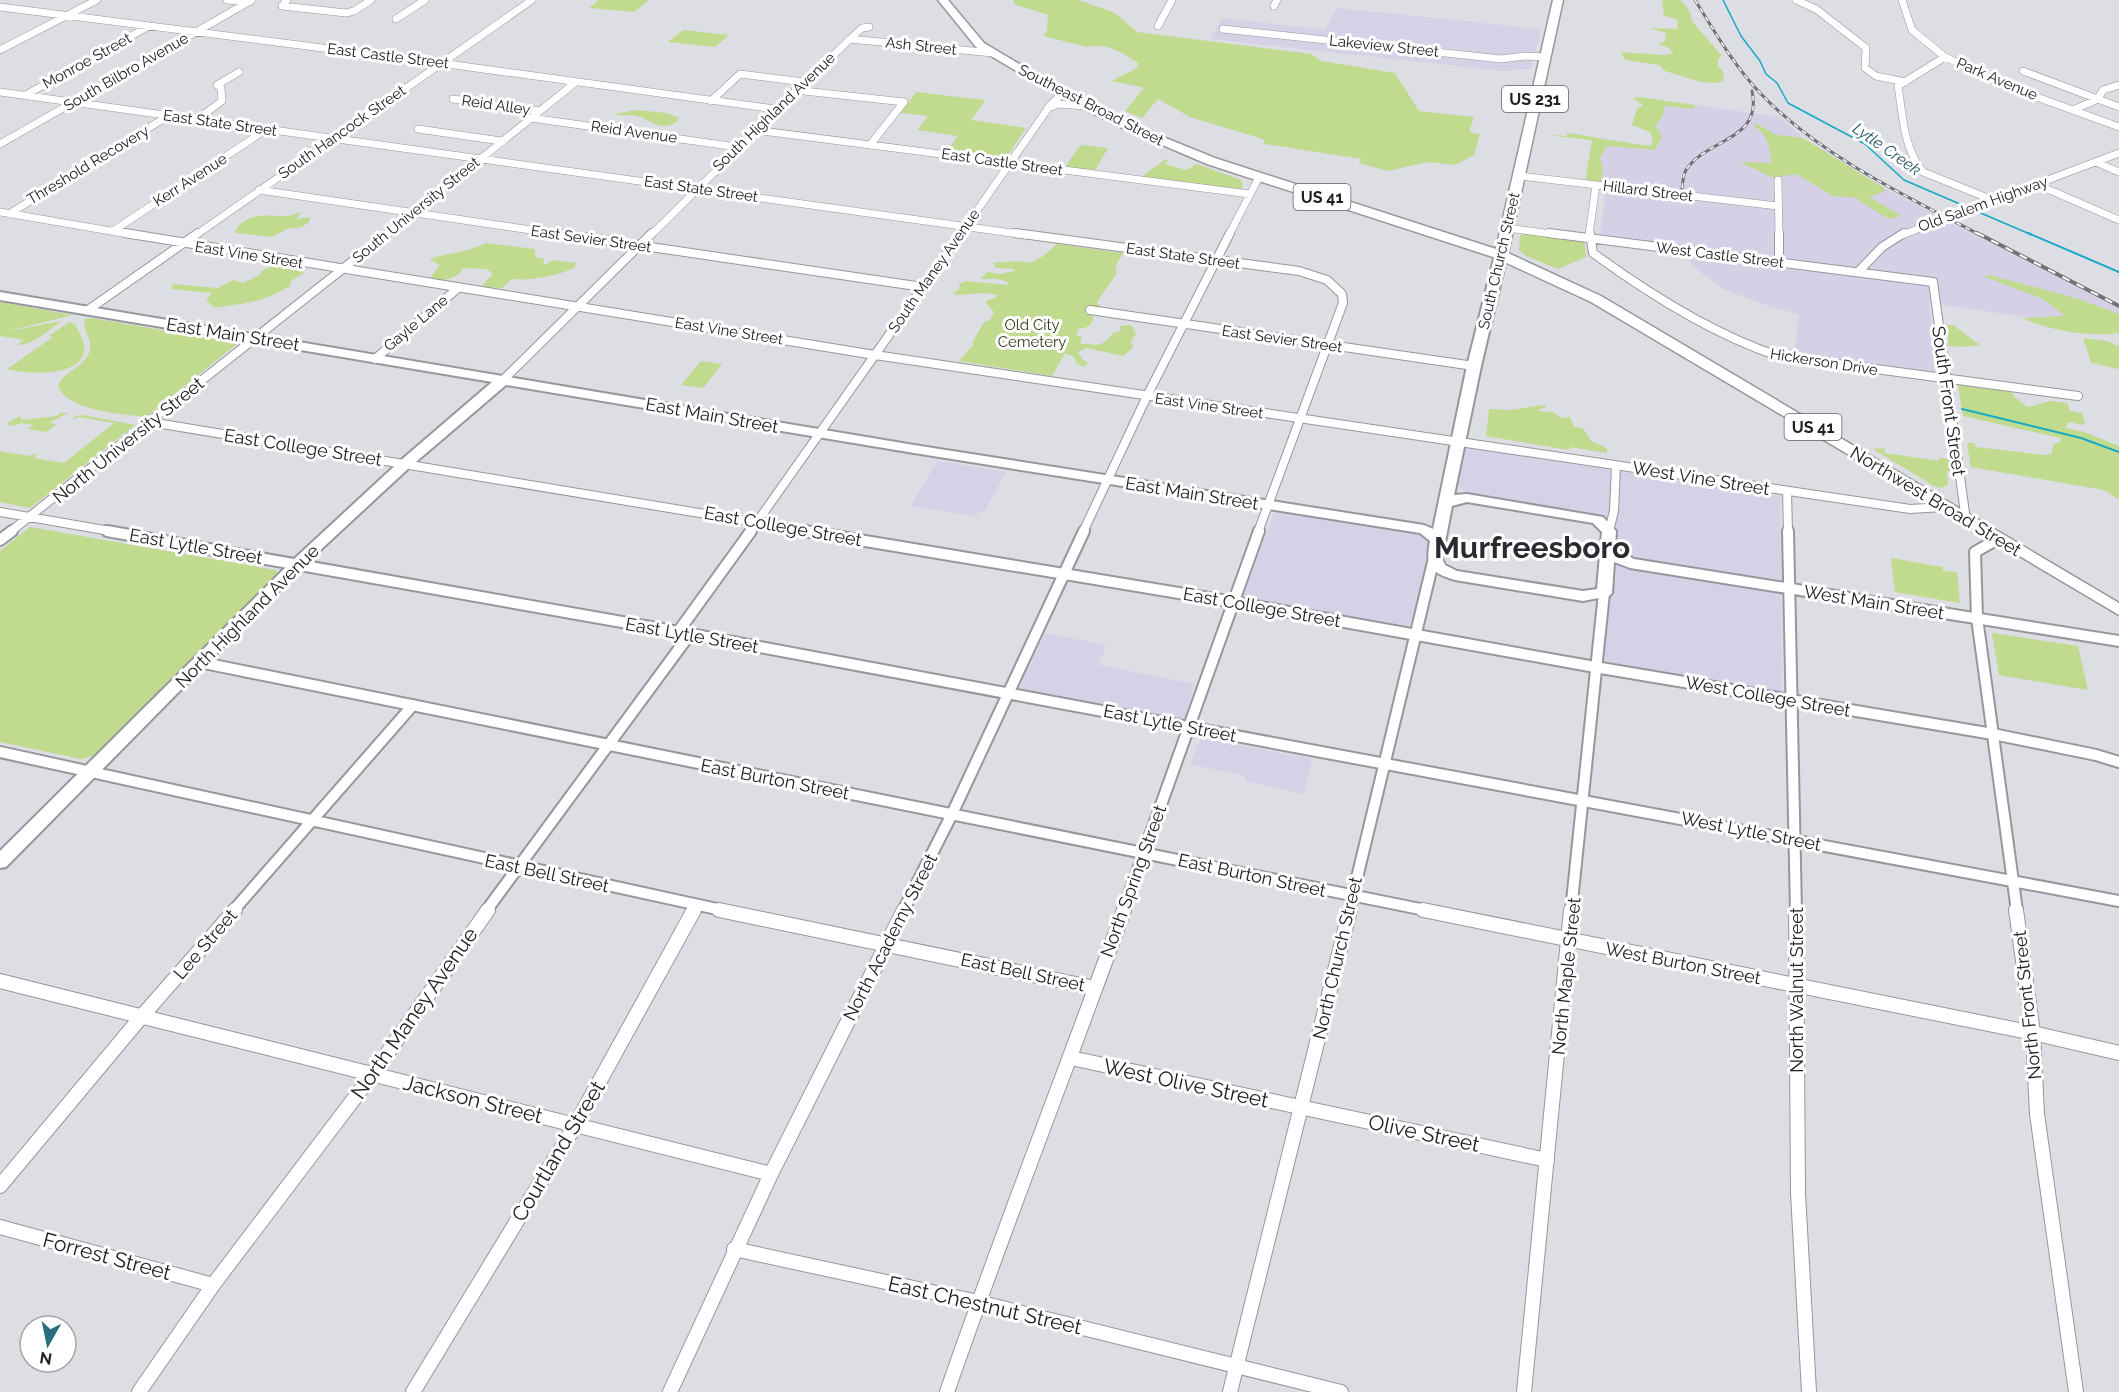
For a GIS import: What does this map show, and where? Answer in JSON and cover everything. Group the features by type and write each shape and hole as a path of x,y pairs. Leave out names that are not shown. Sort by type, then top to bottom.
{"main road":[{"name":"Southeast Broad Street","path":"943,0 970,36 993,53 1086,106 1179,149 1501,255"},
{"name":"South Church Street","path":"1501,255 1558,0"},
{"name":"Northwest Broad Street","path":"1501,255 1596,299 1640,323 2119,610"}],"street":[{"path":"0,50 97,0"},
{"path":"227,0 251,1"},
{"path":"287,0 282,6 346,13 354,11 371,0"},
{"path":"396,19 425,0"},
{"path":"1158,26 1172,0"},
{"path":"1796,0 1816,9 1866,48 1865,68 1876,76 1905,82"},
{"name":"Park Avenue","path":"1902,0 1912,30 1945,57 2004,85 2119,127"},
{"name":"South Bilbro Avenue","path":"0,144 251,1"},
{"path":"521,1 530,1"},
{"name":"South Hancock Street","path":"88,310 530,1"},
{"name":"East Castle Street","path":"0,7 197,31 775,109"},
{"name":"Monroe Street","path":"24,96 150,26"},
{"name":"South Highland Avenue","path":"503,380 579,307 775,109 862,28 869,27"},
{"name":"Lakeview Street","path":"1223,29 1501,59 1525,56 1545,57"},
{"name":"Ash Street","path":"850,39 993,53"},
{"path":"1945,57 1898,86 1908,145 1914,163 1923,172 1995,201"},
{"path":"2023,71 2119,107"},
{"path":"196,120 222,101 221,88 217,85 239,72"},
{"path":"711,101 741,74 804,82"},
{"name":"South University Street","path":"255,339 576,82"},
{"path":"2073,110 2098,99 2103,90 2119,85"},
{"path":"795,90 904,102 870,144"},
{"name":"East State Street","path":"0,93 1299,271 1316,276 1335,286 1342,294 1343,303 1301,419"},
{"name":"South Maney Avenue","path":"820,434 1047,109 1062,93"},
{"name":"Reid Alley","path":"453,99 539,111"},
{"path":"1047,109 1059,104 1086,106"},
{"name":"Threshold Recovery","path":"4,213 168,116"},
{"name":"Reid Avenue","path":"531,118 737,147"},
{"name":"Kerr Avenue","path":"113,231 267,129"},
{"path":"418,129 501,141"},
{"name":"East Castle Street","path":"755,130 1249,194"},
{"name":"Old Salem Highway","path":"1858,272 1882,247 1906,232 1995,201 2119,153"},
{"path":"2096,162 2119,172"},
{"name":"Hillard Street","path":"1519,176 1778,206"},
{"name":"North Academy Street","path":"670,1392 734,1249 952,814 1147,396 1259,177"},
{"path":"1778,180 1779,262"},
{"path":"1589,238 1596,185"},
{"path":"2038,185 2119,220"},
{"name":"East Sevier Street","path":"259,190 923,287"},
{"name":"East Vine Street","path":"4,213 340,270 875,355 1459,442"},
{"name":"West Castle Street","path":"1507,228 1933,282"},
{"name":"Hickerson Drive","path":"1589,238 1593,253 1603,262 1677,307 1761,352 1947,380 2078,396"},
{"name":"South Church Street","path":"1442,516 1474,366 1501,255"},
{"name":"South Front Street","path":"1933,282 1966,520"},
{"name":"Gayle Lane","path":"375,358 458,288"},
{"name":"East Main Street","path":"0,296 820,434 1424,529 1438,540"},
{"name":"East Sevier Street","path":"1090,310 1474,366"},
{"name":"North University Street","path":"0,540 255,339"},
{"name":"North Highland Avenue","path":"0,862 297,564 405,464 503,380"},
{"name":"North Spring Street","path":"947,1392 978,1302 1071,1058 1188,726 1301,419"},
{"name":"East College Street","path":"150,422 1063,573 1415,635"},
{"name":"North Maney Avenue","path":"139,1392 213,1285 372,1075 518,866 607,746 820,434"},
{"name":"West Vine Street","path":"1459,442 1910,509 1944,507"},
{"path":"1609,531 1614,511 1617,466"},
{"name":"North Walnut Street","path":"1787,491 1790,700 1795,839 1798,1193 1809,1392"},
{"name":"East Main Street","path":"1424,529 1442,516 1448,502 1467,498 1582,516 1598,520 1609,531"},
{"name":"East Lytle Street","path":"0,512 684,633 1383,764"},
{"name":"North Church Street","path":"1230,1392 1302,1108 1434,558 1442,516"},
{"name":"North Maple Street","path":"1524,1392 1584,800 1595,667 1605,593 1609,531"},
{"path":"1977,618 1975,552 1998,538"},
{"path":"1434,558 1439,568 1455,575 1584,596 1605,593"},
{"name":"West Main Street","path":"1606,560 2119,641"},
{"name":"North Front Street","path":"1977,618 2033,1033 2037,1114 2076,1392"},
{"name":"West College Street","path":"1415,635 1993,734 2096,754 2119,762"},
{"name":"East Burton Street","path":"199,662 1352,896"},
{"name":"Lee Street","path":"0,1186 142,1016 413,705"},
{"name":"East Bell Street","path":"0,752 697,905 1095,988"},
{"name":"West Lytle Street","path":"1383,764 2119,900"},
{"name":"West Burton Street","path":"1352,896 2033,1033 2119,1053"},
{"name":"Courtland Street","path":"413,1392 576,1124 697,905"},
{"name":"Jackson Street","path":"0,981 771,1174"},
{"name":"West Olive Street","path":"1071,1058 1302,1108"},
{"name":"Olive Street","path":"1302,1108 1547,1160"},
{"name":"Forrest Street","path":"0,1227 213,1285"},
{"name":"East Chestnut Street","path":"734,1249 978,1302 1341,1392"}],"shaded area":[{"path":"1337,8 1541,29 1531,69 1503,71 1211,39 1222,18 1325,30"},
{"path":"1696,105 1780,117 1803,138 1884,188 2119,309 2119,332 2109,334 2019,316 1929,303 1937,376 1787,354 1795,349 1799,314 1771,307 1723,289 1695,268 1684,253 1599,242 1606,189 1601,183 1603,169 1600,158 1607,146 1655,150 1662,137 1656,126 1664,113 1665,106 1693,109"},
{"path":"1463,447 1780,496 1782,693 1603,661 1614,520 1469,497 1455,481"},
{"path":"938,461 1006,472 984,512 979,511 976,516 910,506"},
{"path":"1279,511 1408,529 1424,534 1431,541 1411,624 1399,627 1246,599 1244,595 1274,514"},
{"path":"1045,633 1106,645 1099,665 1194,684 1185,718 1178,719 1019,689"},
{"path":"1201,738 1312,759 1304,794 1245,781 1245,776 1190,764"}],"green space":[{"path":"599,0 649,0 634,12 589,8"},
{"path":"1014,0 1079,0 1115,13 1137,32 1311,54 1321,61 1395,73 1419,111 1474,117 1469,132 1480,134 1474,155 1455,165 1427,162 1388,171 1359,163 1362,159 1265,144 1263,139 1190,117 1158,99 1142,118 1125,111 1143,89 1149,94 1142,87 1111,81 1137,68 1138,63 1107,47 1087,47 1043,36 1047,31 1048,15 1014,4"},
{"path":"1662,0 1680,0 1688,9 1691,20 1722,56 1718,59 1718,66 1724,73 1723,81 1701,82 1665,71 1659,65 1625,60 1621,52 1673,54 1669,48 1658,44 1665,41 1666,33 1650,28 1678,29 1677,19 1664,16"},
{"path":"683,30 729,35 715,47 668,42"},
{"path":"916,92 985,100 971,120 1026,128 1005,160 946,152 958,136 917,130 928,116 901,113"},
{"path":"1633,98 1696,105 1693,109 1665,106 1664,113 1656,126 1662,137 1655,150 1607,146 1600,158 1603,169 1601,183 1585,181 1592,140 1546,135 1567,136 1567,133 1651,146 1653,140 1650,132 1632,125 1637,108 1644,106"},
{"path":"636,110 666,113 679,118 677,122 670,125 660,126 638,116 615,114"},
{"path":"1755,123 1777,135 1803,138 1884,188 1885,191 1869,197 1901,216 1889,219 1856,199 1861,198 1833,196 1796,174 1773,178 1740,162 1772,163 1767,141 1753,125"},
{"path":"1081,145 1108,148 1094,172 1064,168"},
{"path":"1166,159 1169,160 1164,164 1186,170 1197,164 1241,180 1243,186 1240,191 1140,178"},
{"path":"302,212 296,219 310,217 309,222 302,227 287,229 272,237 236,233 235,231 245,221 257,216 288,216"},
{"path":"1524,233 1584,240 1586,257 1558,269 1526,256 1519,250 1520,236"},
{"path":"486,243 535,249 535,257 544,259 545,265 554,260 576,263 574,268 552,276 512,279 502,288 481,287 493,274 487,269 463,268 449,279 430,278 440,265 429,259"},
{"name":"Old City Cemetery","path":"1057,244 1123,253 1115,267 1117,273 1097,302 1102,309 1092,312 1091,324 1079,328 1076,335 1082,337 1080,344 1102,344 1113,333 1121,331 1119,326 1131,325 1136,334 1131,341 1133,347 1124,356 1086,348 1078,352 1083,360 1088,362 1085,367 1077,364 1074,357 1065,353 1052,376 959,361 974,344 972,343 984,322 990,320 994,312 985,302 998,296 987,293 953,294 960,288 959,284 967,281 1007,285 1009,283 999,279 980,279 987,272 1000,274 1015,271 1014,269 996,268 993,263 1018,261 1031,263 1045,255"},
{"path":"272,266 305,272 291,281 290,286 270,296 214,308 206,299 212,293 171,289 173,284 218,288 233,280 243,283"},
{"path":"1989,275 2076,298 2119,314 2119,333 2070,332 2022,318 2065,316 2043,299 1985,277"},
{"path":"0,302 73,315 3,332 61,321 34,340 17,345 24,340 0,336"},
{"path":"91,318 238,343 146,417 96,410 72,401 63,394 58,386 60,381 81,364 88,355 90,341 84,324 85,319"},
{"path":"69,322 75,324 84,348 80,360 73,366 63,370 39,373 7,369 53,337 49,336"},
{"path":"1946,325 1953,325 1980,345 1949,346"},
{"path":"2083,338 2107,341 2119,346 2119,369 2091,363"},
{"path":"701,361 722,364 703,388 681,385"},
{"path":"1958,385 2012,392 2014,397 2028,407 2051,401 2067,403 2070,411 2082,413 2085,423 2083,425 2068,422 2066,428 2084,432 2119,446 2119,500 2104,490 1971,467 1967,443 1974,443 1976,447 2044,455 2051,454 2054,444 2061,442 2061,438 1963,416"},
{"path":"1544,405 1546,408 1538,409 1539,411 1553,412 1561,418 1570,417 1574,427 1583,428 1591,441 1607,448 1607,453 1570,447 1569,450 1486,436 1489,409 1511,410"},
{"path":"60,413 68,413 50,422 56,425 46,432 28,429 33,425 6,424 20,416 21,420 57,416"},
{"path":"83,415 135,425 30,508 0,502 0,451 29,456 37,453 34,458 64,463 114,423 79,417 71,420 75,416"},
{"path":"1884,448 1885,453 1939,461 1939,457 1950,460 1952,471 1947,471 1948,485 1941,488 1934,486 1873,449"},
{"path":"30,527 276,570 278,574 93,756 81,759 0,742 0,551"},
{"path":"1891,558 1943,567 1943,571 1957,572 1960,603 1895,592"},
{"path":"1992,633 2078,646 2088,690 1999,675"}],"waterway":[{"name":"Lytle Creek","path":"1723,0 1741,36 1760,61 1766,74 1777,83 1788,103 1865,144 1904,180 2032,235"},
{"name":"Lytle Creek","path":"2028,233 2119,272"},
{"path":"1962,409 2081,438 2119,452"}],"railway":[{"path":"1695,0 1742,72 1761,94 1810,137 1864,173 1980,235"},
{"path":"1682,188 1685,172 1695,159 1741,130 1749,120 1753,107 1752,91"},
{"path":"1977,233 2119,306"}],"district":[{"name":"Murfreesboro","path":"1532,547"}]}
